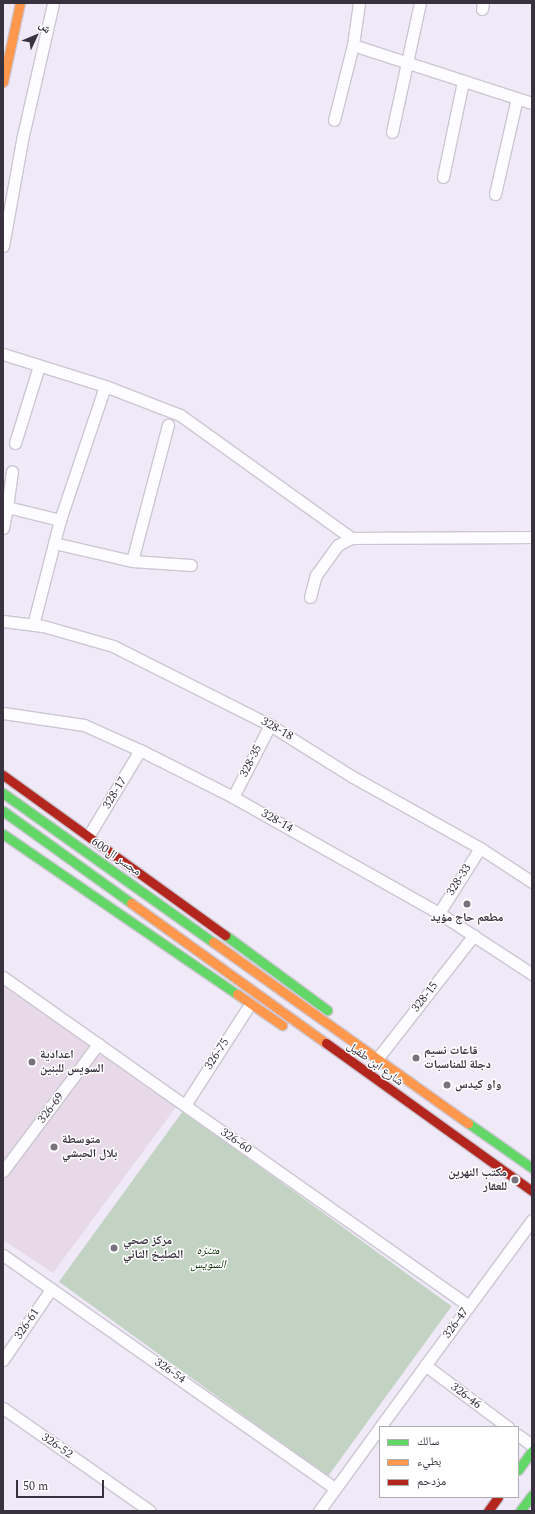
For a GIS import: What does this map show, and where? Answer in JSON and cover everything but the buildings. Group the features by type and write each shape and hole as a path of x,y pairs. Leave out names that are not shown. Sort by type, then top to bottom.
{"main road":[{"path":"3,82 20,3"},
{"path":"3,775 90,835 314,1000 377,1059"},
{"name":"مجسر ال600","path":"3,793 214,942"},
{"name":"شارع ابن طفيل","path":"3,811 532,1191"},
{"path":"3,834 250,1004 336,1059 368,1074"},
{"name":"شارع ابن طفيل","path":"214,942 532,1168"},
{"path":"519,1469 532,1451"},
{"path":"520,1511 532,1494"},
{"path":"488,1511 497,1498"}],"street":[{"path":"3,246 22,140 53,3"},
{"path":"334,120 353,45 359,3"},
{"path":"392,132 420,3"},
{"path":"353,45 532,103"},
{"path":"443,177 463,80"},
{"path":"495,194 517,98"},
{"path":"3,354 105,386 180,415 351,538"},
{"path":"15,443 39,366"},
{"path":"33,625 60,520 105,386"},
{"path":"132,561 168,425"},
{"path":"3,528 12,471"},
{"path":"7,507 60,520"},
{"path":"310,597 321,569 338,544 351,538 532,537"},
{"path":"54,543 132,561 191,565"},
{"name":"328-18","path":"3,621 33,625 113,646 270,724 353,777 480,848 532,882"},
{"name":"328-14","path":"3,713 84,725 140,750 233,797 438,913 532,974"},
{"name":"328-35","path":"233,797 270,724"},
{"name":"328-17","path":"90,835 140,750"},
{"name":"328-33","path":"438,913 480,848"},
{"name":"328-15","path":"377,1059 474,935"},
{"name":"326-60","path":"3,977 469,1306"},
{"name":"326-75","path":"185,1105 250,1004"},
{"name":"326-69","path":"3,1171 98,1044"},
{"name":"326-47","path":"381,1426 532,1220"},
{"name":"326-54","path":"3,1255 335,1488"},
{"name":"326-61","path":"3,1360 52,1289"},
{"name":"326-46","path":"425,1365 507,1426"},
{"name":"326-52","path":"3,1408 150,1511"},
{"name":"326-47","path":"319,1511 379,1428"},
{"path":"519,1436 532,1445"}],"shaded area":[{"path":"5,984 176,1107 53,1273 3,1240 3,987"}],"green space":[{"name":"متنزه السويس","path":"183,1111 452,1306 328,1477 59,1282"}],"traffic: fast":[{"path":"3,793 213,942"},
{"path":"3,811 131,903"},
{"path":"3,834 237,994"},
{"path":"225,935 327,1010"},
{"path":"468,1123 532,1168"},
{"path":"519,1469 532,1451"},
{"path":"520,1511 532,1495"}],"traffic: slow":[{"path":"3,82 20,3"},
{"path":"131,903 326,1043"},
{"path":"213,942 468,1123"},
{"path":"237,994 282,1025"}],"traffic: jam":[{"path":"3,775 225,935"},
{"path":"326,1043 532,1191"},
{"path":"488,1511 497,1498"}],"place":[{"name":"مطعم حاج مؤيد","path":"467,904"},
{"name":"قاعات نسيم دجلة للمناسبات","path":"416,1058"},
{"name":"اعدادية السويس للبنين","path":"32,1062"},
{"name":"واو كيدس","path":"447,1085"},
{"name":"متوسطة بلال الحبشي","path":"54,1147"},
{"name":"مكتب النهرين للعقار","path":"515,1180"},
{"name":"مركز صحي الصليخ الثاني","path":"114,1248"}]}
